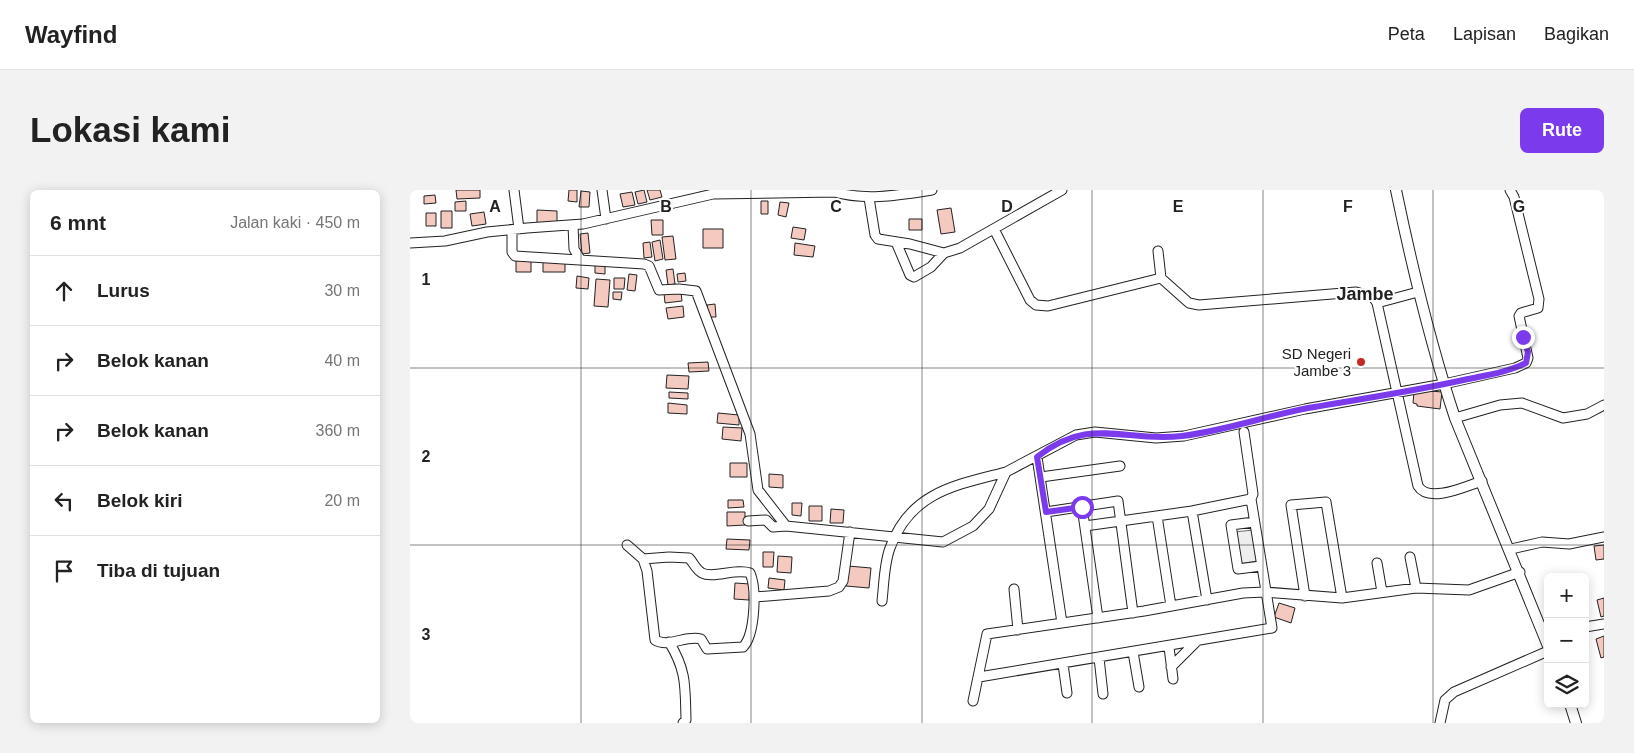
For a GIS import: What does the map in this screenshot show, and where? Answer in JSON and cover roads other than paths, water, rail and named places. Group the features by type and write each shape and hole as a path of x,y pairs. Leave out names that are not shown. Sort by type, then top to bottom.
{"street":[{"path":"514,190 516,229 512,252 515,256 580,258 595,262 644,264 649,266 659,290 679,288 696,292 750,434 758,490 786,526"},
{"path":"602,190 606,219"},
{"path":"410,243 446,241 516,229 573,225 606,219 714,192 834,191 849,196 869,198 932,190"},
{"path":"869,198 875,235 878,239 944,253 960,248 1062,190"},
{"path":"1396,190 1418,292 1455,418 1544,629"},
{"path":"882,601 890,549 894,538 911,512 927,498 944,488 1006,472 1076,435 1095,432 1156,438 1184,436 1305,409 1444,384 1515,368 1526,363 1528,358 1519,316 1520,313 1538,308 1539,299 1514,197 1510,190"},
{"path":"573,225 574,249 580,258"},
{"path":"994,229 1030,300 1036,305 1048,306 1161,278"},
{"path":"896,242 910,275 914,277 932,267 944,253"},
{"path":"1158,251 1161,278 1189,303 1199,305 1356,292 1373,297 1377,303 1418,486 1421,491 1441,493 1482,481"},
{"path":"1377,303 1418,292"},
{"path":"1455,418 1500,405 1522,402 1563,418 1587,414 1604,405"},
{"path":"979,677 1168,647 1272,628 1254,522 1251,499 1253,494 1244,432"},
{"path":"1037,457 1062,624"},
{"path":"1041,477 1120,466"},
{"path":"748,521 766,520 772,527 786,526 943,542 973,526 989,509 1006,472"},
{"path":"1085,526 1157,516 1251,499"},
{"path":"1046,512 1118,501 1133,613"},
{"path":"1305,596 1291,505 1326,502 1342,598"},
{"path":"1082,507 1098,618"},
{"path":"1192,510 1207,600"},
{"path":"1157,516 1171,606"},
{"path":"1254,522 1231,525 1238,569 1261,566"},
{"path":"755,597 829,590 839,587 843,581 850,532"},
{"path":"1510,549 1542,542 1568,544 1604,537"},
{"path":"627,546 643,559 647,571 653,637 659,642 697,638 701,639 707,649 743,647 748,642 755,597 751,576 747,572 705,574 700,572 689,558 669,556 643,559"},
{"path":"1410,558 1416,588"},
{"path":"1377,563 1382,592"},
{"path":"973,701 986,634 1265,592 1342,598 1416,588 1469,590 1520,572"},
{"path":"1014,589 1018,630"},
{"path":"1589,626 1604,624"},
{"path":"669,642 681,662 685,681 686,720 683,723"},
{"path":"1171,666 1196,642"},
{"path":"1168,647 1173,679"},
{"path":"1133,652 1139,687"},
{"path":"1440,723 1445,700 1454,692 1544,653"},
{"path":"1099,658 1103,694"},
{"path":"1063,664 1067,693"},
{"path":"1571,708 1576,723"}],"place":[{"name":"SD Negeri Jambe 3","path":"1361,362"}],"district":[{"name":"Jambe","path":"1365,294"}]}
